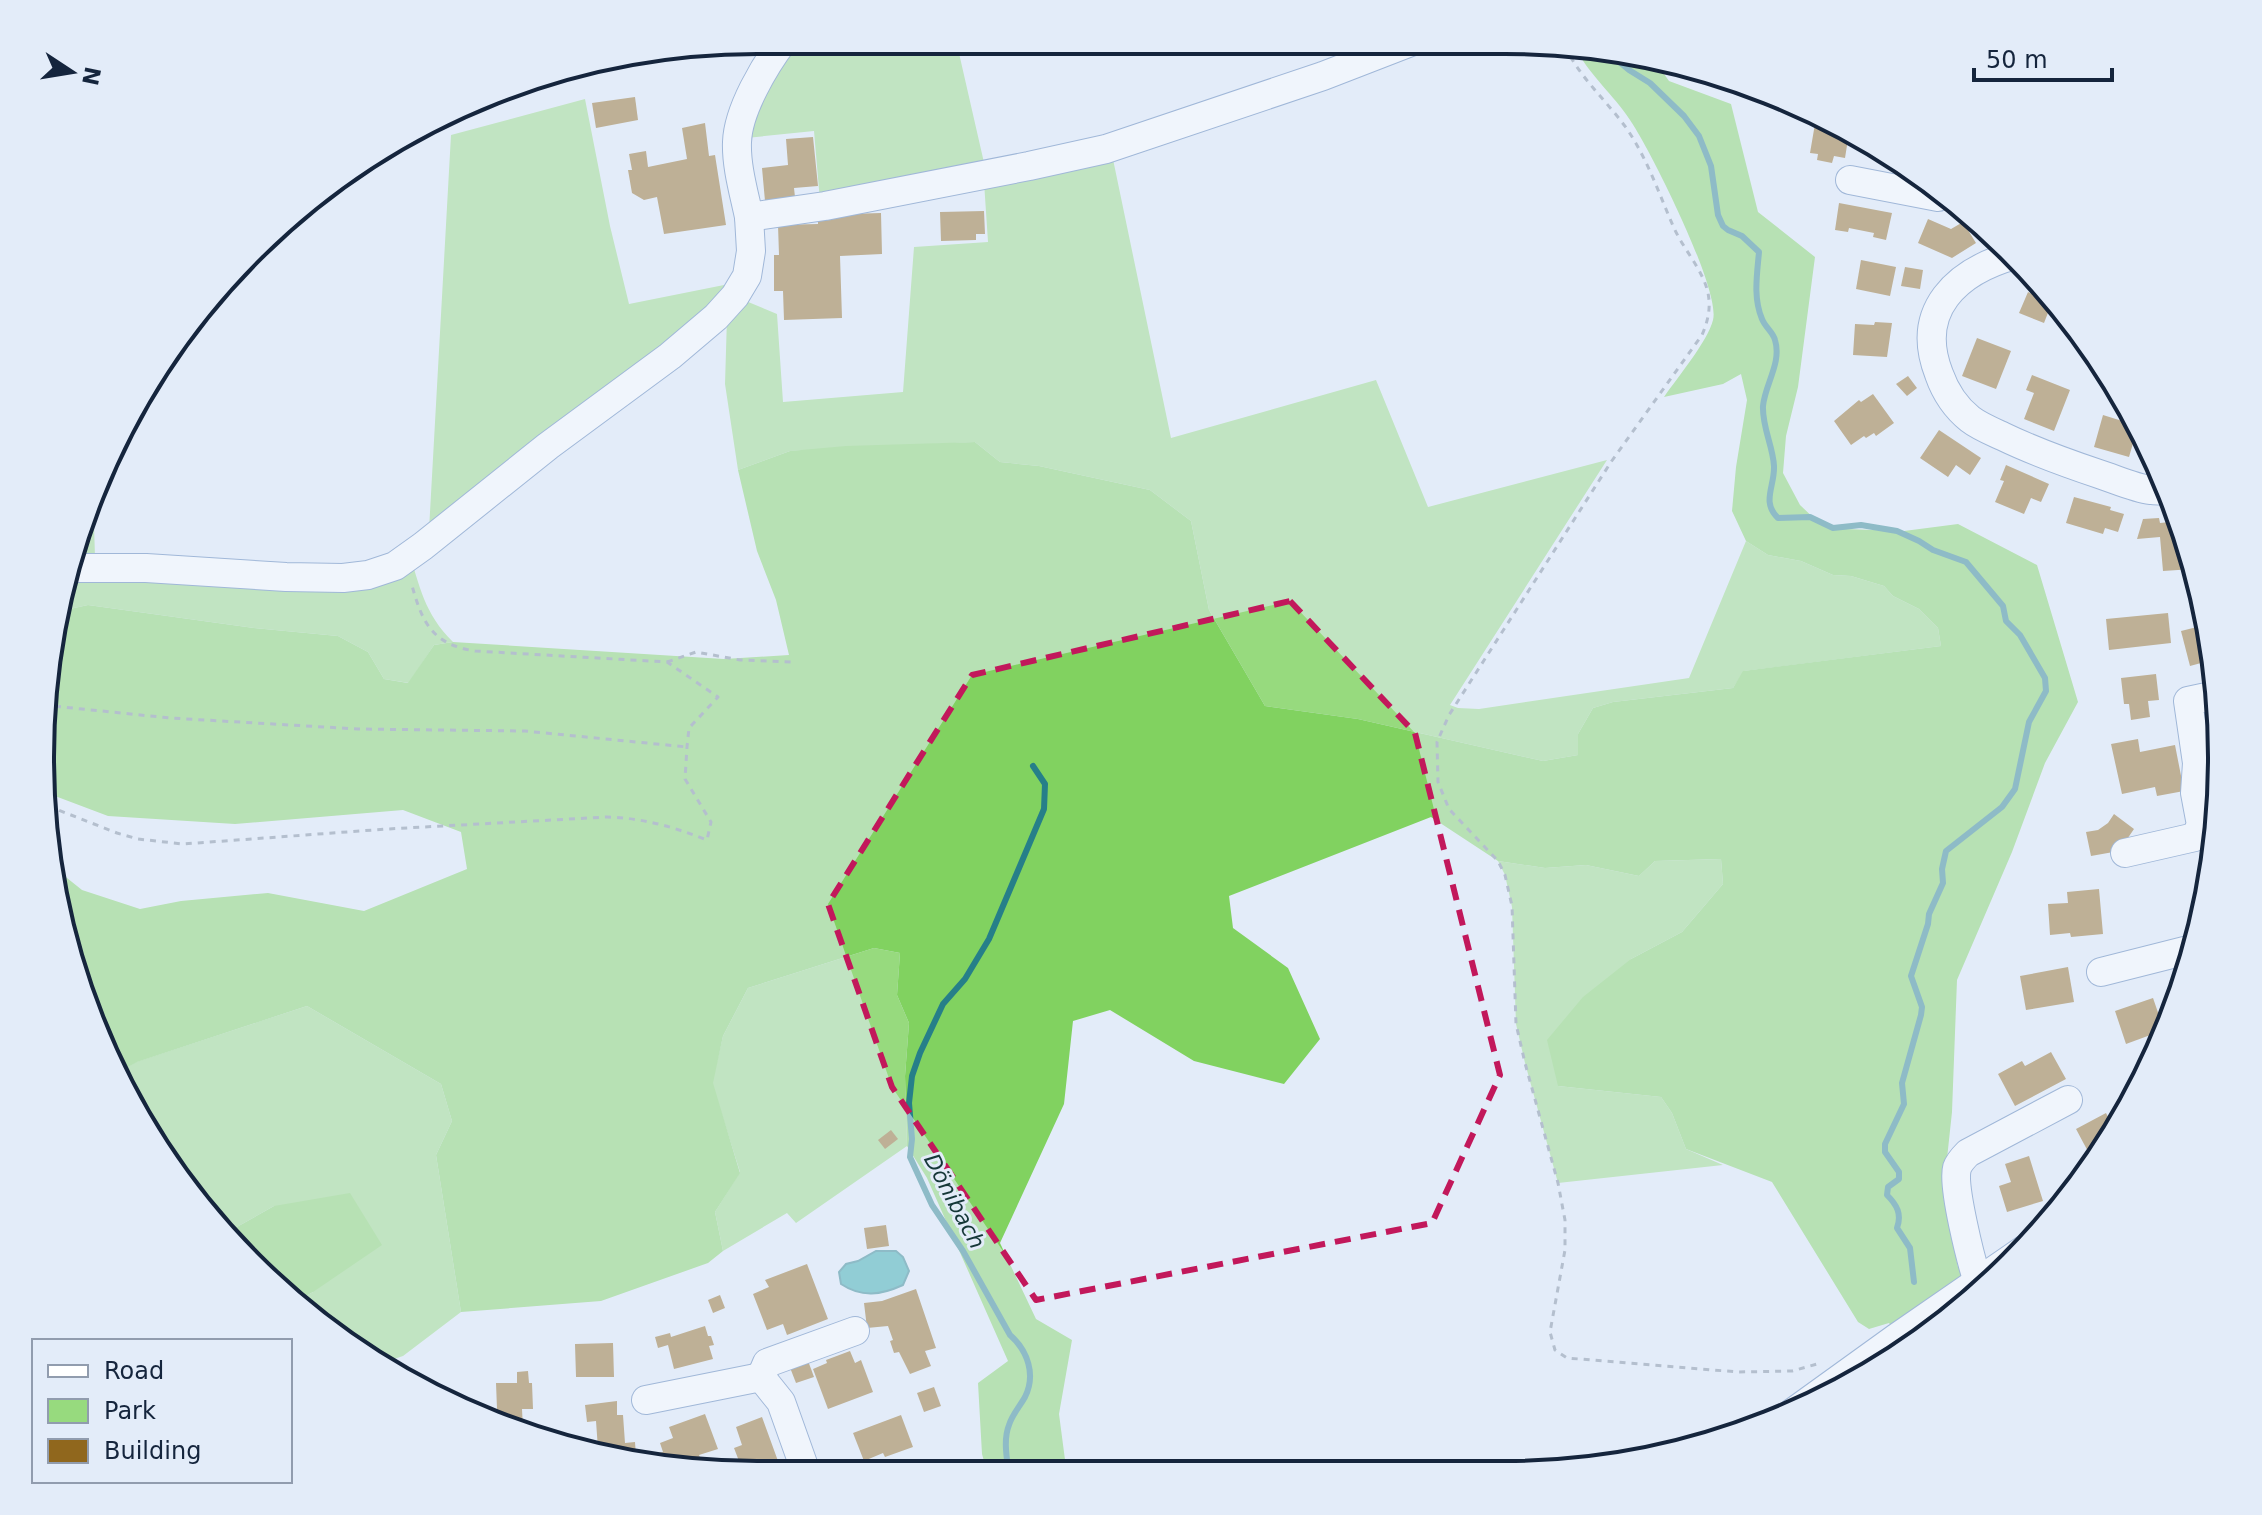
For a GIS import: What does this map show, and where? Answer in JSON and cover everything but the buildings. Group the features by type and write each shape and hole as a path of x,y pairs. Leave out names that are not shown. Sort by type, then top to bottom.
{"street":[{"path":"80,568 146,568 343,578 376,573 405,559 548,446 659,365 716,317 735,296 747,276 751,251 749,217 737,151 738,130 745,109 775,54"},
{"path":"749,217 825,206 1106,149 1380,54"},
{"path":"1850,180 1927,195"},
{"path":"2001,259 1967,276 1944,298 1934,318 1930,337 1932,356 1952,400 1970,419 2021,445 2059,461 2155,490"},
{"path":"2125,853 2195,837 2201,825 2195,793 2197,763 2188,701 2205,697"},
{"path":"2101,972 2180,952"},
{"path":"1977,1278 1955,1182 1957,1165 1968,1153 2068,1100"},
{"path":"1846,1371 1951,1300"},
{"path":"761,1377 767,1363 855,1331"},
{"path":"646,1400 761,1377"},
{"path":"761,1377 781,1402 802,1461"}],"path":[{"path":"1572,58 1622,123 1648,165 1674,229 1705,282 1709,296 1709,318 1702,335 1611,462 1449,715 1437,742 1438,782 1449,809 1498,861 1505,875 1512,906 1516,1024 1565,1220 1565,1250 1550,1332 1555,1350 1567,1358 1738,1372 1846,1371"},
{"path":"405,559 415,598 426,623 442,641 454,646 475,651 667,662 696,652 740,660 792,662"},
{"path":"56,809 138,839 183,844 607,817 652,822 707,840 711,822 685,779 687,747 689,728 718,697 667,662"},
{"path":"56,706 170,718 342,728 525,731 687,747"}],"highlighted area":[{"path":"1290,601 1415,733 1500,1075 1432,1223 1036,1300 892,1087 828,904 972,675"}],"green space":[{"path":"775,54 959,54 985,167 1109,140 1171,438 1376,380 1428,507 1607,460 1450,705 1479,709 1689,678 1746,541 1768,555 1801,561 1833,575 1851,576 1884,586 1893,596 1919,609 1938,628 1941,646 1744,671 1733,688 1613,702 1593,708 1578,734 1578,755 1543,761 1358,719 1265,706 1209,610 1191,521 1150,490 1039,466 1000,462 975,442 790,451 738,470 725,384 727,317 429,530 451,135 585,99 629,304 739,282 741,299 777,314 783,402 903,392 914,247 988,242 984,182 821,213 814,131 736,139"},
{"path":"1582,59 1663,73 1669,81 1731,104 1758,212 1815,257 1798,387 1786,436 1783,473 1800,505 1820,524 1845,529 1904,531 1958,524 2037,565 2078,702 2045,763 2012,852 1957,980 1952,1112 1943,1196 1958,1267 1973,1281 1933,1316 1900,1338 1889,1323 1869,1329 1858,1322 1772,1182 1686,1149 1672,1113 1661,1097 1558,1086 1547,1040 1583,997 1631,959 1682,932 1723,884 1721,859 1655,861 1639,876 1586,865 1545,868 1498,861 1431,817 1229,896 1233,928 1288,968 1320,1039 1284,1084 1194,1061 1110,1010 1073,1021 1064,1104 1000,1243 1036,1319 1072,1340 1059,1414 1065,1461 984,1461 978,1383 1008,1361 927,1178 907,1146 905,1076 909,1023 897,995 900,953 874,948 748,988 723,1036 713,1083 740,1173 715,1212 723,1251 708,1263 601,1301 461,1312 436,1155 452,1121 441,1084 307,1006 126,1068 91,984 65,876 82,890 140,909 181,901 268,893 364,911 467,869 461,832 403,810 235,824 108,816 56,796 56,711 70,609 88,605 338,636 368,652 384,679 408,683 434,645 453,642 724,659 789,655 776,600 757,551 738,470 790,451 975,442 1000,462 1039,466 1150,490 1191,521 1209,610 1265,706 1358,719 1543,761 1578,755 1578,734 1593,708 1613,702 1733,688 1743,671 1941,646 1938,628 1919,609 1893,596 1884,586 1851,576 1833,575 1801,561 1768,555 1746,541 1732,511 1747,400 1741,374 1723,384 1664,397 1710,329 1713,304 1696,251 1653,159 1630,120"},
{"path":"94,523 95,557 340,571 408,549 429,610 453,642 434,645 409,683 384,679 368,652 338,636 88,605 70,609"},
{"path":"1721,859 1723,884 1682,932 1631,959 1558,1086 1661,1097 1672,1113 1686,1149 1723,1165 1558,1183 1516,1024 1512,907 1505,875 1498,861 1545,868 1586,865 1639,876 1655,861"},
{"path":"874,948 900,953 897,995 909,1023 905,1076 907,1146 796,1223 787,1213 723,1251 715,1212 740,1172 712,1083 723,1036 748,988"},
{"path":"307,1006 441,1084 452,1121 436,1155 461,1312 403,1356 394,1359 329,1316 306,1296 313,1292 274,1206 235,1228 199,1186 148,1109 127,1069 136,1062"},
{"path":"350,1193 382,1245 306,1296 235,1228 274,1206"}],"water":[{"path":"876,1251 896,1251 903,1257 909,1271 903,1285 872,1294 841,1284 839,1272 846,1264"}],"waterway":[{"path":"1623,65 1650,83 1684,116 1699,136 1711,166 1718,215 1723,226 1742,236 1759,252 1757,303 1777,349 1763,406 1774,466 1770,500 1773,512 1778,518 1810,517 1833,528 1861,525 1897,531 1933,550 1966,562 2003,606 2006,621 2020,635 2045,678 2046,691 2029,722 2015,789 2002,807 1946,851 1943,883 1929,914 1911,976 1922,1007 1921,1015 1902,1083 1904,1104 1885,1144 1885,1152 1899,1172 1899,1179 1888,1187 1887,1195 1898,1210 1897,1228 1910,1248 1914,1282"},
{"name":"Dönibach","path":"1007,1461 1007,1431 1025,1397 1030,1380 1026,1356 1010,1335 963,1251 932,1205 910,1157 909,1103 912,1076 920,1053 943,1004 965,979 989,939 1044,809 1045,784 1033,766"}]}
